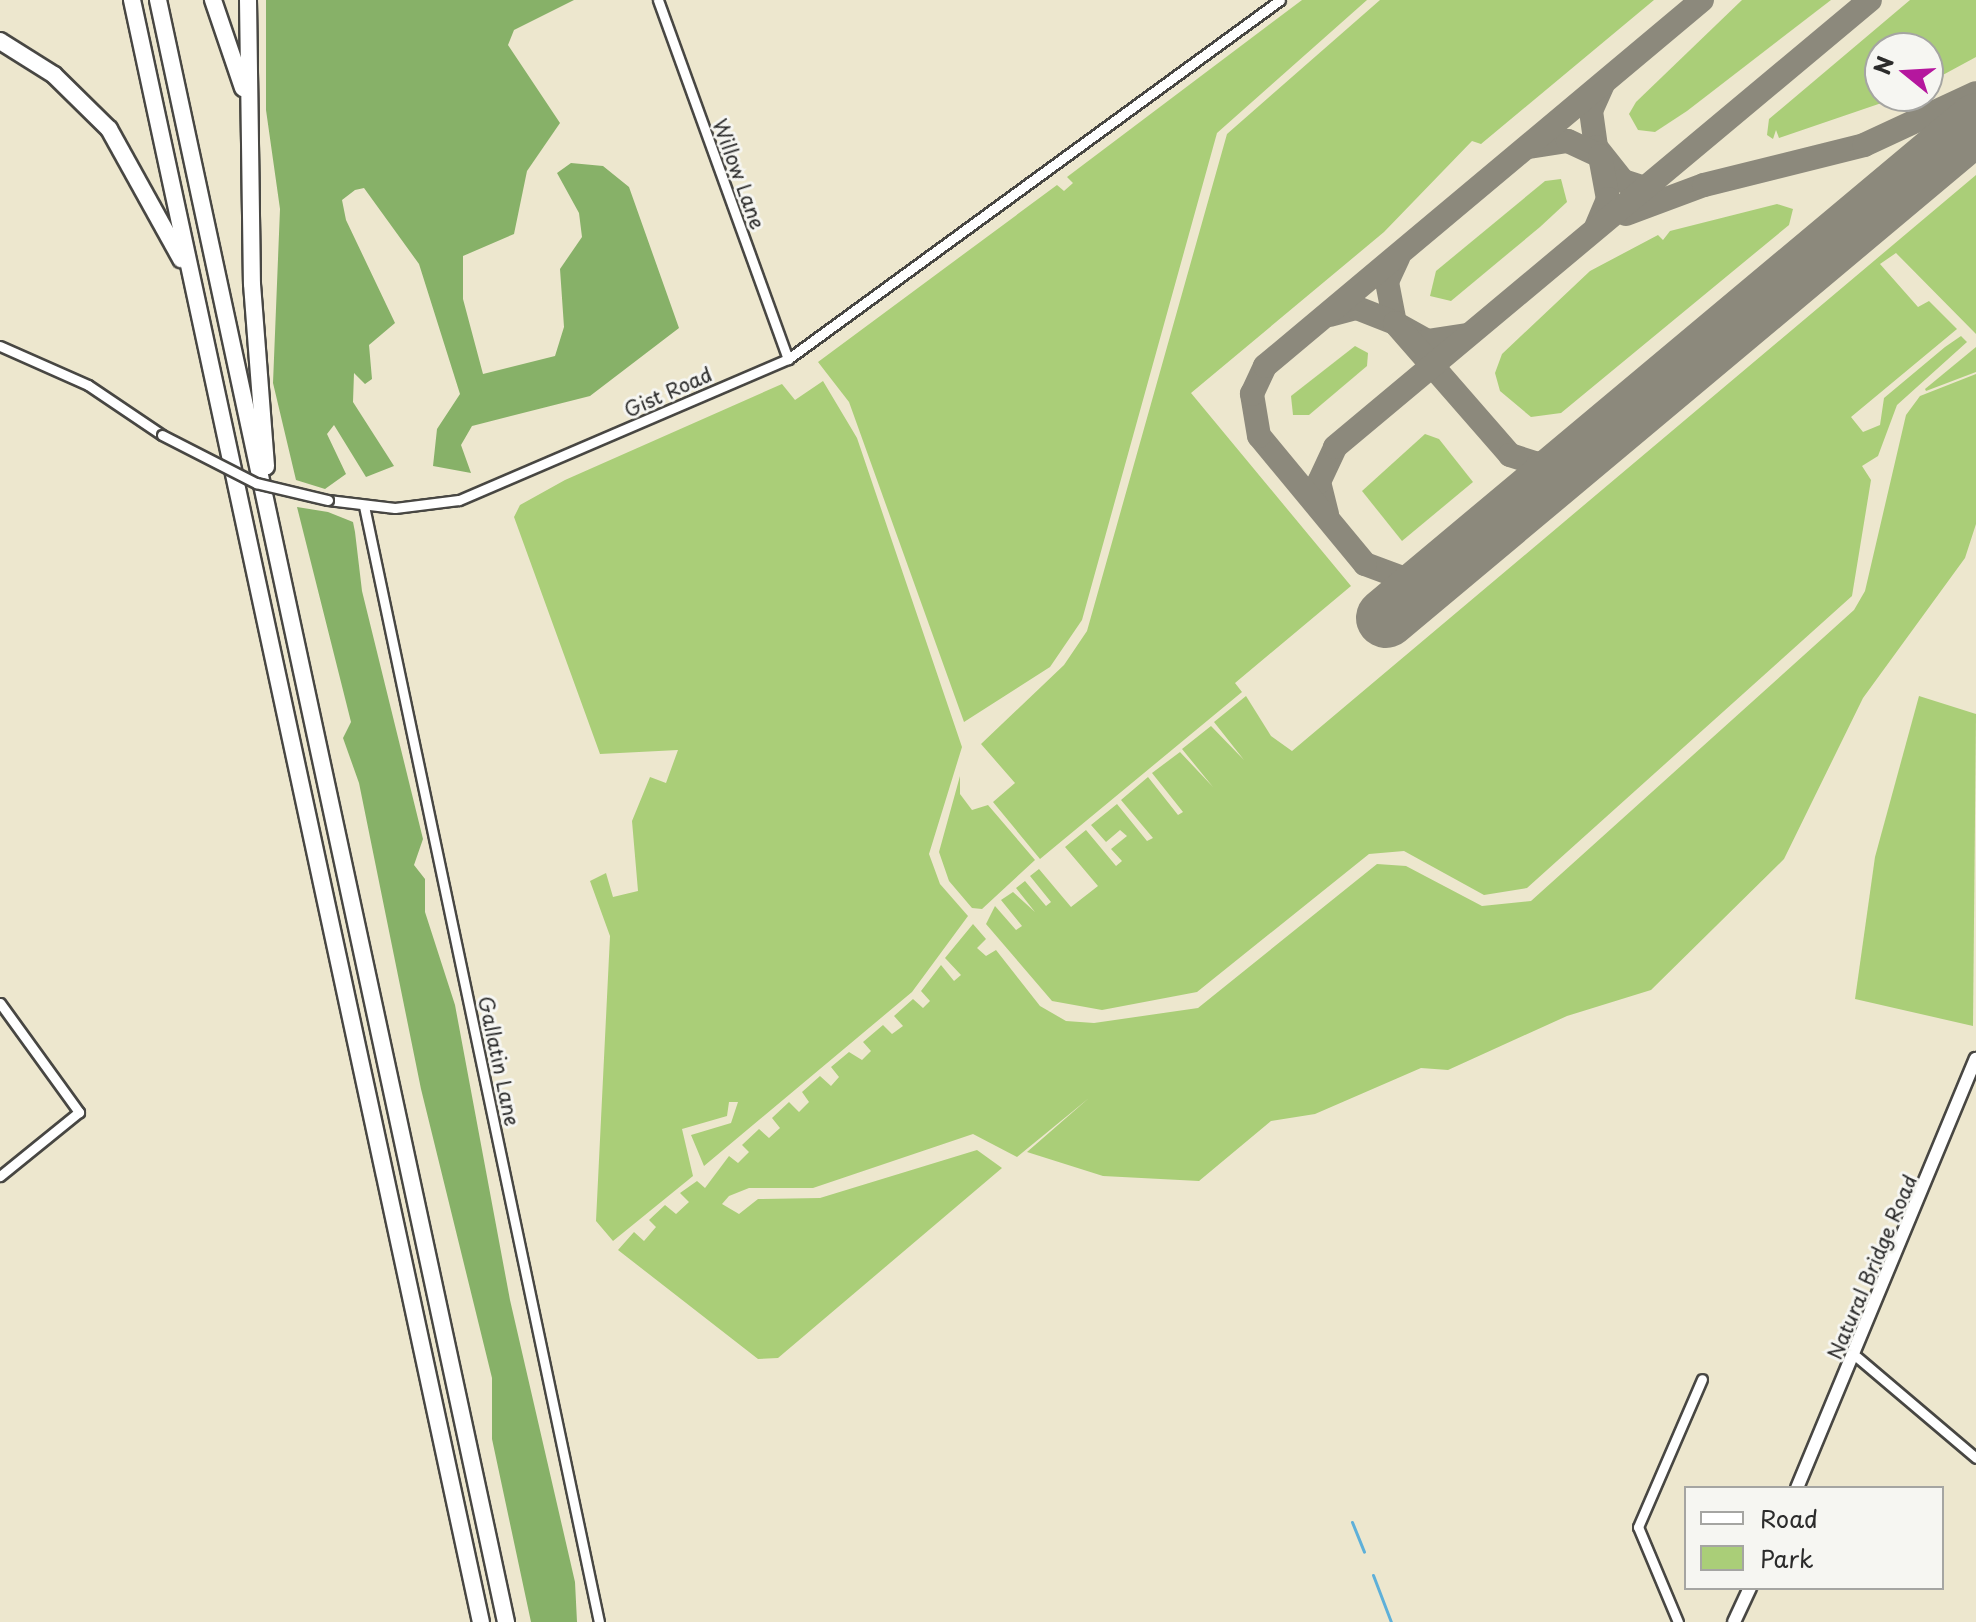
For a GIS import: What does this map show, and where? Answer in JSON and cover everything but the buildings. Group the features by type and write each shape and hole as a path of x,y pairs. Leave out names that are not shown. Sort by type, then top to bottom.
{"highway":[{"path":"132,0 481,1622"},
{"path":"158,0 506,1622"},
{"path":"213,0 236,58 249,125"},
{"path":"248,0 249,125 270,522"},
{"path":"0,41 54,75 109,129 193,282"}],"main road":[{"name":"Natural Bridge Road","path":"1798,1486 1857,1357 1976,1059"},
{"path":"1734,1622 1749,1590"}],"street":[{"name":"Willow Lane","path":"658,0 788,359"},
{"name":"Gist Road","path":"0,346 88,385 162,435 256,483 364,506 459,500 788,359 1280,0"},
{"name":"Gallatin Lane","path":"364,506 599,1622"},
{"path":"0,1003 79,1112 0,1176"},
{"path":"1857,1357 1976,1458"},
{"path":"1678,1622 1638,1527 1702,1379"}],"green space":[{"path":"266,0 574,0 514,30 508,45 560,123 527,171 514,234 463,256 463,299 483,374 555,356 564,327 560,269 582,237 579,213 557,173 571,163 603,166 629,187 679,328 590,396 472,426 461,445 471,473 433,466 437,429 460,394 419,264 364,188 355,190 342,200 346,220 395,323 369,345 372,379 365,384 354,373 353,402 394,466 366,477 334,425 327,434 346,474 325,489 296,480 273,383 280,209 266,110"},
{"path":"1302,0 1367,0 1217,133 1082,620 1050,667 964,722 849,402 818,362 1057,185 1064,191 1073,183 1067,177"},
{"path":"1380,0 1654,0 1481,144 1472,141 1384,232 1191,393 1351,586 1235,683 1242,692 1040,859 993,802 1015,783 981,744 1064,665 1087,631 1227,134"},
{"path":"1742,0 1831,0 1687,111 1655,132 1638,130 1629,114 1636,102"},
{"path":"1910,0 1976,0 1976,57 1944,74 1944,32 1872,32"},
{"path":"1864,39 1864,109 1779,138 1776,130 1773,139 1767,135 1769,119"},
{"path":"1976,175 1976,334 1896,253 1880,264 1918,307 1929,301 1957,329 1851,417 1863,432 1880,425 1884,398 1961,336 1967,342 1897,405 1878,456 1862,466 1871,480 1852,596 1527,888 1484,895 1404,851 1369,854 1197,992 1102,1010 1052,1001 986,924 995,906 1016,930 1022,926 1001,900 1013,892 1035,912 1016,888 1025,881 1046,906 1051,902 1030,876 1039,869 1071,907 1098,886 1065,847 1086,830 1116,866 1122,861 1111,849 1127,836 1120,830 1106,842 1091,825 1117,804 1147,841 1153,838 1121,800 1148,777 1178,815 1183,812 1152,773 1180,752 1213,787 1182,749 1211,726 1244,760 1214,722 1246,696 1271,736 1292,751"},
{"path":"1561,179 1567,202 1540,227 1451,301 1430,296 1436,271 1545,181"},
{"path":"1777,204 1793,209 1789,225 1561,413 1531,417 1500,391 1495,373 1502,354 1590,271 1658,235 1663,240 1670,231"},
{"path":"1355,346 1368,353 1367,366 1309,415 1293,415 1291,396"},
{"path":"1976,347 1976,372 1926,391 1925,389"},
{"path":"1976,374 1976,524 1965,558 1863,698 1784,859 1651,990 1567,1016 1448,1070 1421,1068 1315,1114 1271,1121 1199,1181 1103,1176 1027,1152 1089,1098 1017,1157 973,1134 813,1188 749,1188 729,1196 722,1204 739,1214 758,1199 820,1198 977,1150 1002,1168 778,1358 758,1359 618,1250 634,1232 644,1241 656,1227 649,1220 665,1205 676,1214 689,1202 680,1193 697,1181 705,1188 729,1156 738,1163 749,1152 742,1145 759,1129 769,1138 780,1128 772,1118 789,1102 799,1112 809,1102 802,1092 820,1076 831,1086 839,1077 831,1067 849,1052 862,1060 871,1051 863,1042 883,1025 892,1034 903,1026 894,1016 913,999 923,1008 930,1001 921,991 941,965 954,981 961,975 945,958 973,924 986,939 977,948 986,956 996,950 1040,1006 1066,1021 1094,1023 1198,1008 1377,864 1406,866 1482,906 1531,901 1854,610 1865,591 1906,415 1920,396"},
{"path":"823,381 857,438 962,747 929,854 940,884 968,916 912,992 704,1166 691,1135 731,1123 738,1102 729,1102 727,1116 682,1129 693,1176 613,1241 596,1221 610,936 590,881 606,873 613,897 638,891 632,821 650,777 666,783 678,750 600,754 514,517 520,505 565,480 782,384 795,400"},
{"path":"1425,434 1439,439 1473,482 1402,541 1362,491"},
{"path":"297,507 328,512 353,522 362,591 423,839 414,865 425,879 425,912 455,1005 510,1300 575,1582 577,1622 531,1622 492,1439 492,1378 421,1089 359,783 343,738 351,722"},
{"path":"1919,696 1976,714 1973,1026 1855,999 1875,857"},
{"path":"960,776 960,794 972,810 988,805 1035,860 982,909 972,908 949,881 939,852"}],"waterway":[{"path":"1352,1522 1364,1552"},
{"path":"1373,1575 1391,1622"}],"taxiway":[{"path":"1442,570 1408,580 1365,564 1259,436 1252,394 1265,366 1702,0"},
{"path":"1327,514 1319,482 1335,447 1870,0"},
{"path":"1603,84 1591,111 1596,147 1623,181 1654,191"},
{"path":"1626,214 1704,185 1864,145 1976,93"},
{"path":"1529,147 1568,141 1600,156 1608,199 1596,227"},
{"path":"1398,258 1387,282 1395,323 1427,341 1467,335"},
{"path":"1330,315 1357,308 1395,323 1510,455 1538,464 1586,449"}],"runway":[{"path":"1386,618 1976,124"}]}
